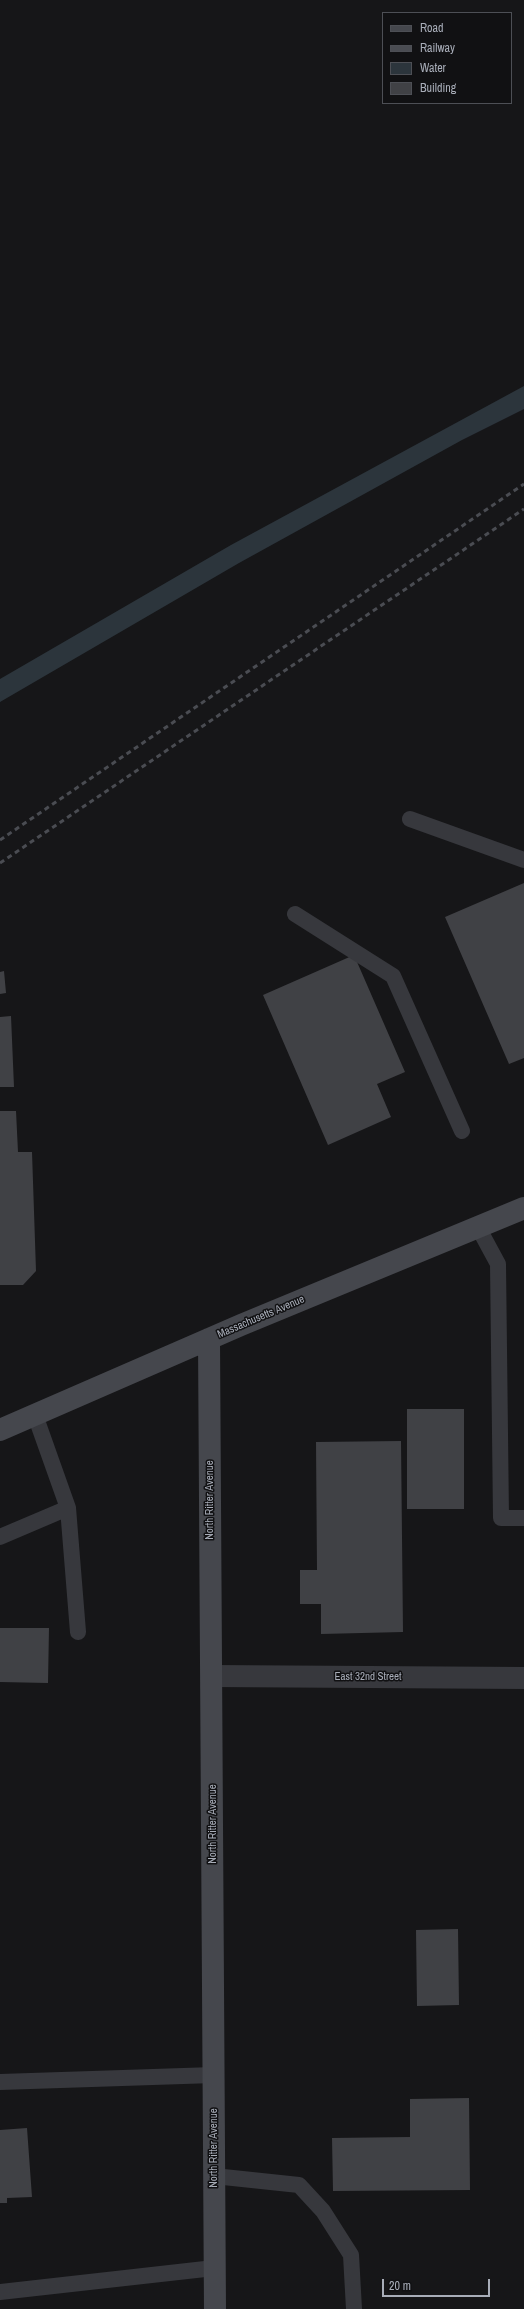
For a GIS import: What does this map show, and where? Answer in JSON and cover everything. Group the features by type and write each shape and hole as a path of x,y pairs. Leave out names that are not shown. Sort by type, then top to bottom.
{"street":[{"name":"Massachusetts Avenue","path":"0,1430 209,1339 524,1208"},
{"name":"North Ritter Avenue","path":"209,1339 212,1676 214,2309"},
{"name":"East 32nd Street","path":"212,1676 524,1678"}],"lane":[{"path":"410,819 524,860"},
{"path":"294,914 394,976 462,1131"},
{"path":"478,1227 498,1264 501,1518 524,1518"},
{"path":"35,1415 68,1508 78,1632"},
{"path":"0,1537 68,1508"},
{"path":"0,2082 214,2074"},
{"path":"214,2176 299,2185 323,2211 351,2255 354,2309"},
{"path":"0,2292 214,2268"}],"water":[{"path":"524,386 524,409 462,440 239,563 0,702 0,679 231,545"}],"building":[{"path":"524,883 524,1058 509,1064 445,917"},
{"path":"354,955 405,1072 377,1084 391,1117 328,1145 263,995"},
{"path":"4,971 6,993 0,994 0,972"},
{"path":"11,1016 14,1087 0,1087 0,1017"},
{"path":"0,1111 16,1111 18,1152 32,1152 36,1271 23,1285 0,1285"},
{"path":"407,1409 464,1409 464,1509 407,1509"},
{"path":"401,1441 403,1632 321,1634 321,1604 300,1604 300,1570 317,1570 316,1442"},
{"path":"0,1628 49,1628 48,1683 0,1682"},
{"path":"458,1929 459,2005 417,2006 416,1930"},
{"path":"469,2098 470,2190 333,2191 332,2138 410,2137 410,2099"},
{"path":"27,2128 32,2197 7,2198 7,2203 0,2203 0,2130"}],"railway":[{"path":"0,840 524,484"},
{"path":"0,863 524,509"}]}
